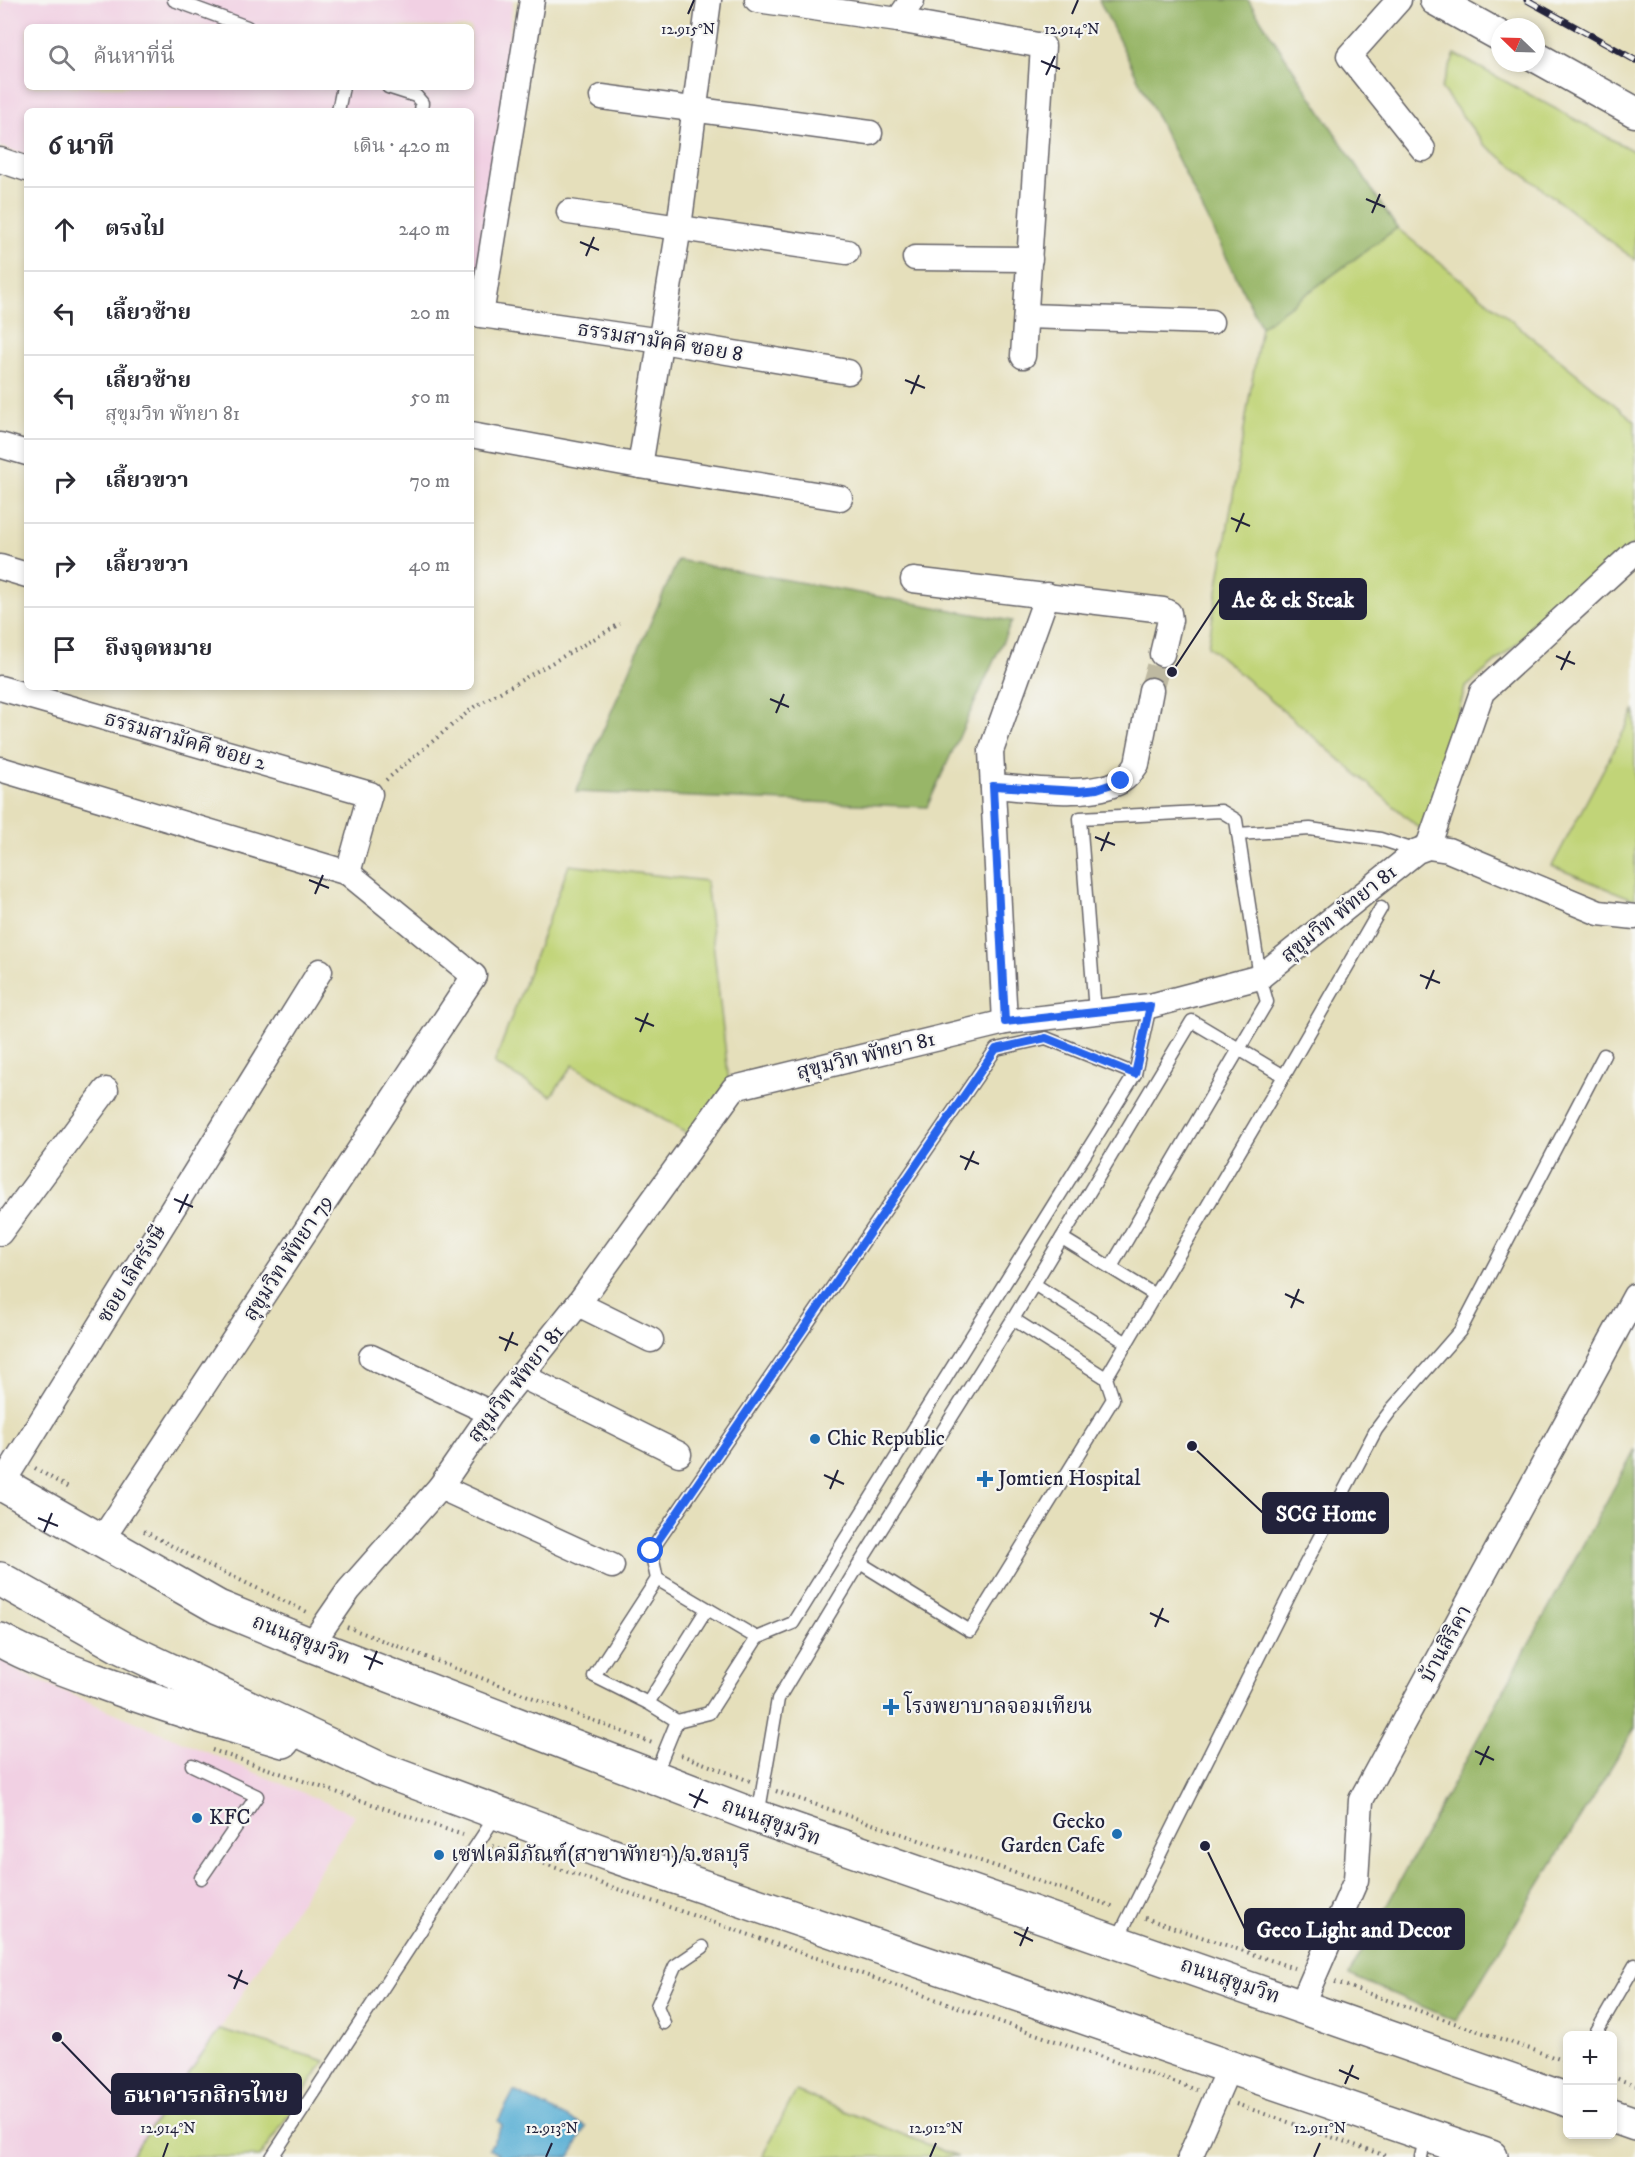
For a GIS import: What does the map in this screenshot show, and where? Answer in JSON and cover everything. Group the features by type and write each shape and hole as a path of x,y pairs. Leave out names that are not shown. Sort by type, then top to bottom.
{"highway":[{"name":"ถนนสุขุมวิท","path":"1,1484 218,1607 653,1779 758,1818 1301,2006 1563,2093"},
{"path":"0,1579 121,1647 380,1769 608,1854 1229,2067 1424,2146 1491,2157"},
{"path":"0,1641 27,1654 121,1690 223,1724 380,1769"},
{"path":"1617,2118 1635,2124"}],"street":[{"path":"476,313 532,0"},
{"path":"640,466 679,227 709,0"},
{"path":"757,0 898,20 1043,46 1023,356"},
{"path":"898,20 912,0"},
{"path":"1399,0 1349,56 1423,149"},
{"path":"1435,0 1491,31"},
{"path":"1545,62 1635,112"},
{"path":"602,97 870,133"},
{"path":"0,160 24,168"},
{"path":"569,212 847,252"},
{"path":"915,258 1029,259"},
{"name":"ธรรมสามัคคี ซอย 8","path":"476,313 848,372"},
{"path":"1026,316 1211,322"},
{"path":"474,436 640,466 840,498"},
{"path":"0,445 24,452"},
{"path":"1635,552 1482,692 1423,849 1448,850 1599,913 1635,917"},
{"path":"0,567 24,574"},
{"path":"913,580 1163,610 1170,613 1170,620 1162,654"},
{"path":"1005,1022 991,751 1047,595"},
{"name":"ธรรมสามัคคี ซอย 2","path":"0,688 370,794"},
{"path":"993,786 1079,791 1097,789 1121,781 1137,764 1151,690"},
{"path":"0,769 348,873 370,794"},
{"name":"สุขุมวิท พัทยา 81","path":"311,1645 349,1590 440,1487 491,1413 578,1304 734,1088 1005,1022 1150,1006 1260,977 1423,849"},
{"name":"สุขุมวิท พัทยา 79","path":"101,1541 474,975 348,873"},
{"name":"ซอย เลิศรังษี","path":"1,1484 320,972"},
{"path":"0,1233 106,1090"},
{"name":"บ้านสิริคา","path":"1301,2006 1356,1880 1361,1800 1635,1296"},
{"path":"578,1304 651,1340"},
{"path":"371,1357 491,1413"},
{"path":"522,1376 679,1454"},
{"path":"440,1487 612,1566"},
{"path":"1190,2157 1229,2067"}],"lane":[{"path":"174,0 239,24"},
{"path":"339,108 342,90"},
{"path":"397,90 416,96 422,103 421,108"},
{"path":"1095,1012 1080,818 1221,811 1236,819 1260,977 1267,1002 1111,1267"},
{"path":"1238,834 1310,829 1380,839 1423,849"},
{"path":"1106,1378 1382,908"},
{"path":"1135,1074 1046,1038 996,1049 651,1551 657,1580 594,1676 648,1703 677,1721 708,1713 757,1638 793,1623 1135,1074 1150,1006"},
{"path":"758,1818 778,1699 1013,1319 1192,1021 1284,1076"},
{"path":"1116,1942 1296,1582 1376,1430 1460,1331 1604,1055"},
{"path":"1062,1238 1155,1295"},
{"path":"1034,1284 1127,1343"},
{"path":"860,1563 970,1631 1113,1399 1106,1378 1013,1319"},
{"path":"657,1580 757,1638"},
{"path":"648,1703 707,1609"},
{"path":"653,1779 677,1721"},
{"path":"192,1765 257,1796 201,1878"},
{"path":"272,2157 497,1813"},
{"path":"664,2022 657,2006 675,1966 703,1947"},
{"path":"1597,2031 1635,1965"}],"path":[{"path":"370,794 474,707 620,624"},
{"path":"205,1748 480,1841 1389,2157"},
{"path":"1617,2079 1635,2085"}],"shaded area":[{"path":"3,0 513,0 479,296 474,294 474,108 24,108 24,154 0,147 0,13"},
{"path":"0,1659 21,1673 355,1815 220,2029 130,2157 0,2157"}],"green space":[{"path":"1099,0 1248,0 1397,228 1261,327"},
{"path":"1455,54 1635,152 1635,260 1484,144 1441,88"},
{"path":"1397,228 1635,421 1635,543 1465,688 1425,833 1208,646 1261,327"},
{"path":"678,560 1012,621 927,807 576,792"},
{"path":"1635,710 1635,900 1552,866"},
{"path":"569,865 706,881 729,1082 692,1137 573,1065 551,1096 494,1064"},
{"path":"1635,1449 1635,1728 1456,2021 1349,1975"},
{"path":"220,2029 325,2061 260,2157 130,2157"},
{"path":"796,2091 958,2157 762,2157"}],"water":[{"path":"514,2091 586,2127 570,2157 497,2157 499,2154 489,2149 502,2125 498,2121"}],"tunnel":[{"path":"1151,690 1162,654"}],"railway":[{"path":"1527,0 1635,60"}],"place":[{"name":"Ae & ek Steak","path":"1172,672"},
{"name":"Chic Republic","path":"815,1439"},
{"name":"SCG Home","path":"1192,1446"},
{"name":"Jomtien Hospital","path":"985,1479"},
{"name":"โรงพยาบาลจอมเทียน","path":"891,1707"},
{"name":"KFC","path":"197,1818"},
{"name":"Gecko Garden Cafe","path":"1117,1834"},
{"name":"Geco Light and Decor","path":"1205,1846"},
{"name":"เซฟเคมีภัณฑ์(สาขาพัทยา)/จ.ชลบุรี","path":"439,1855"},
{"name":"ธนาคารกสิกรไทย","path":"57,2037"}],"route":[{"path":"651,1551 996,1049 1046,1038 1135,1074 1150,1006 1005,1022 993,786 1079,791 1097,789 1121,781"}]}
